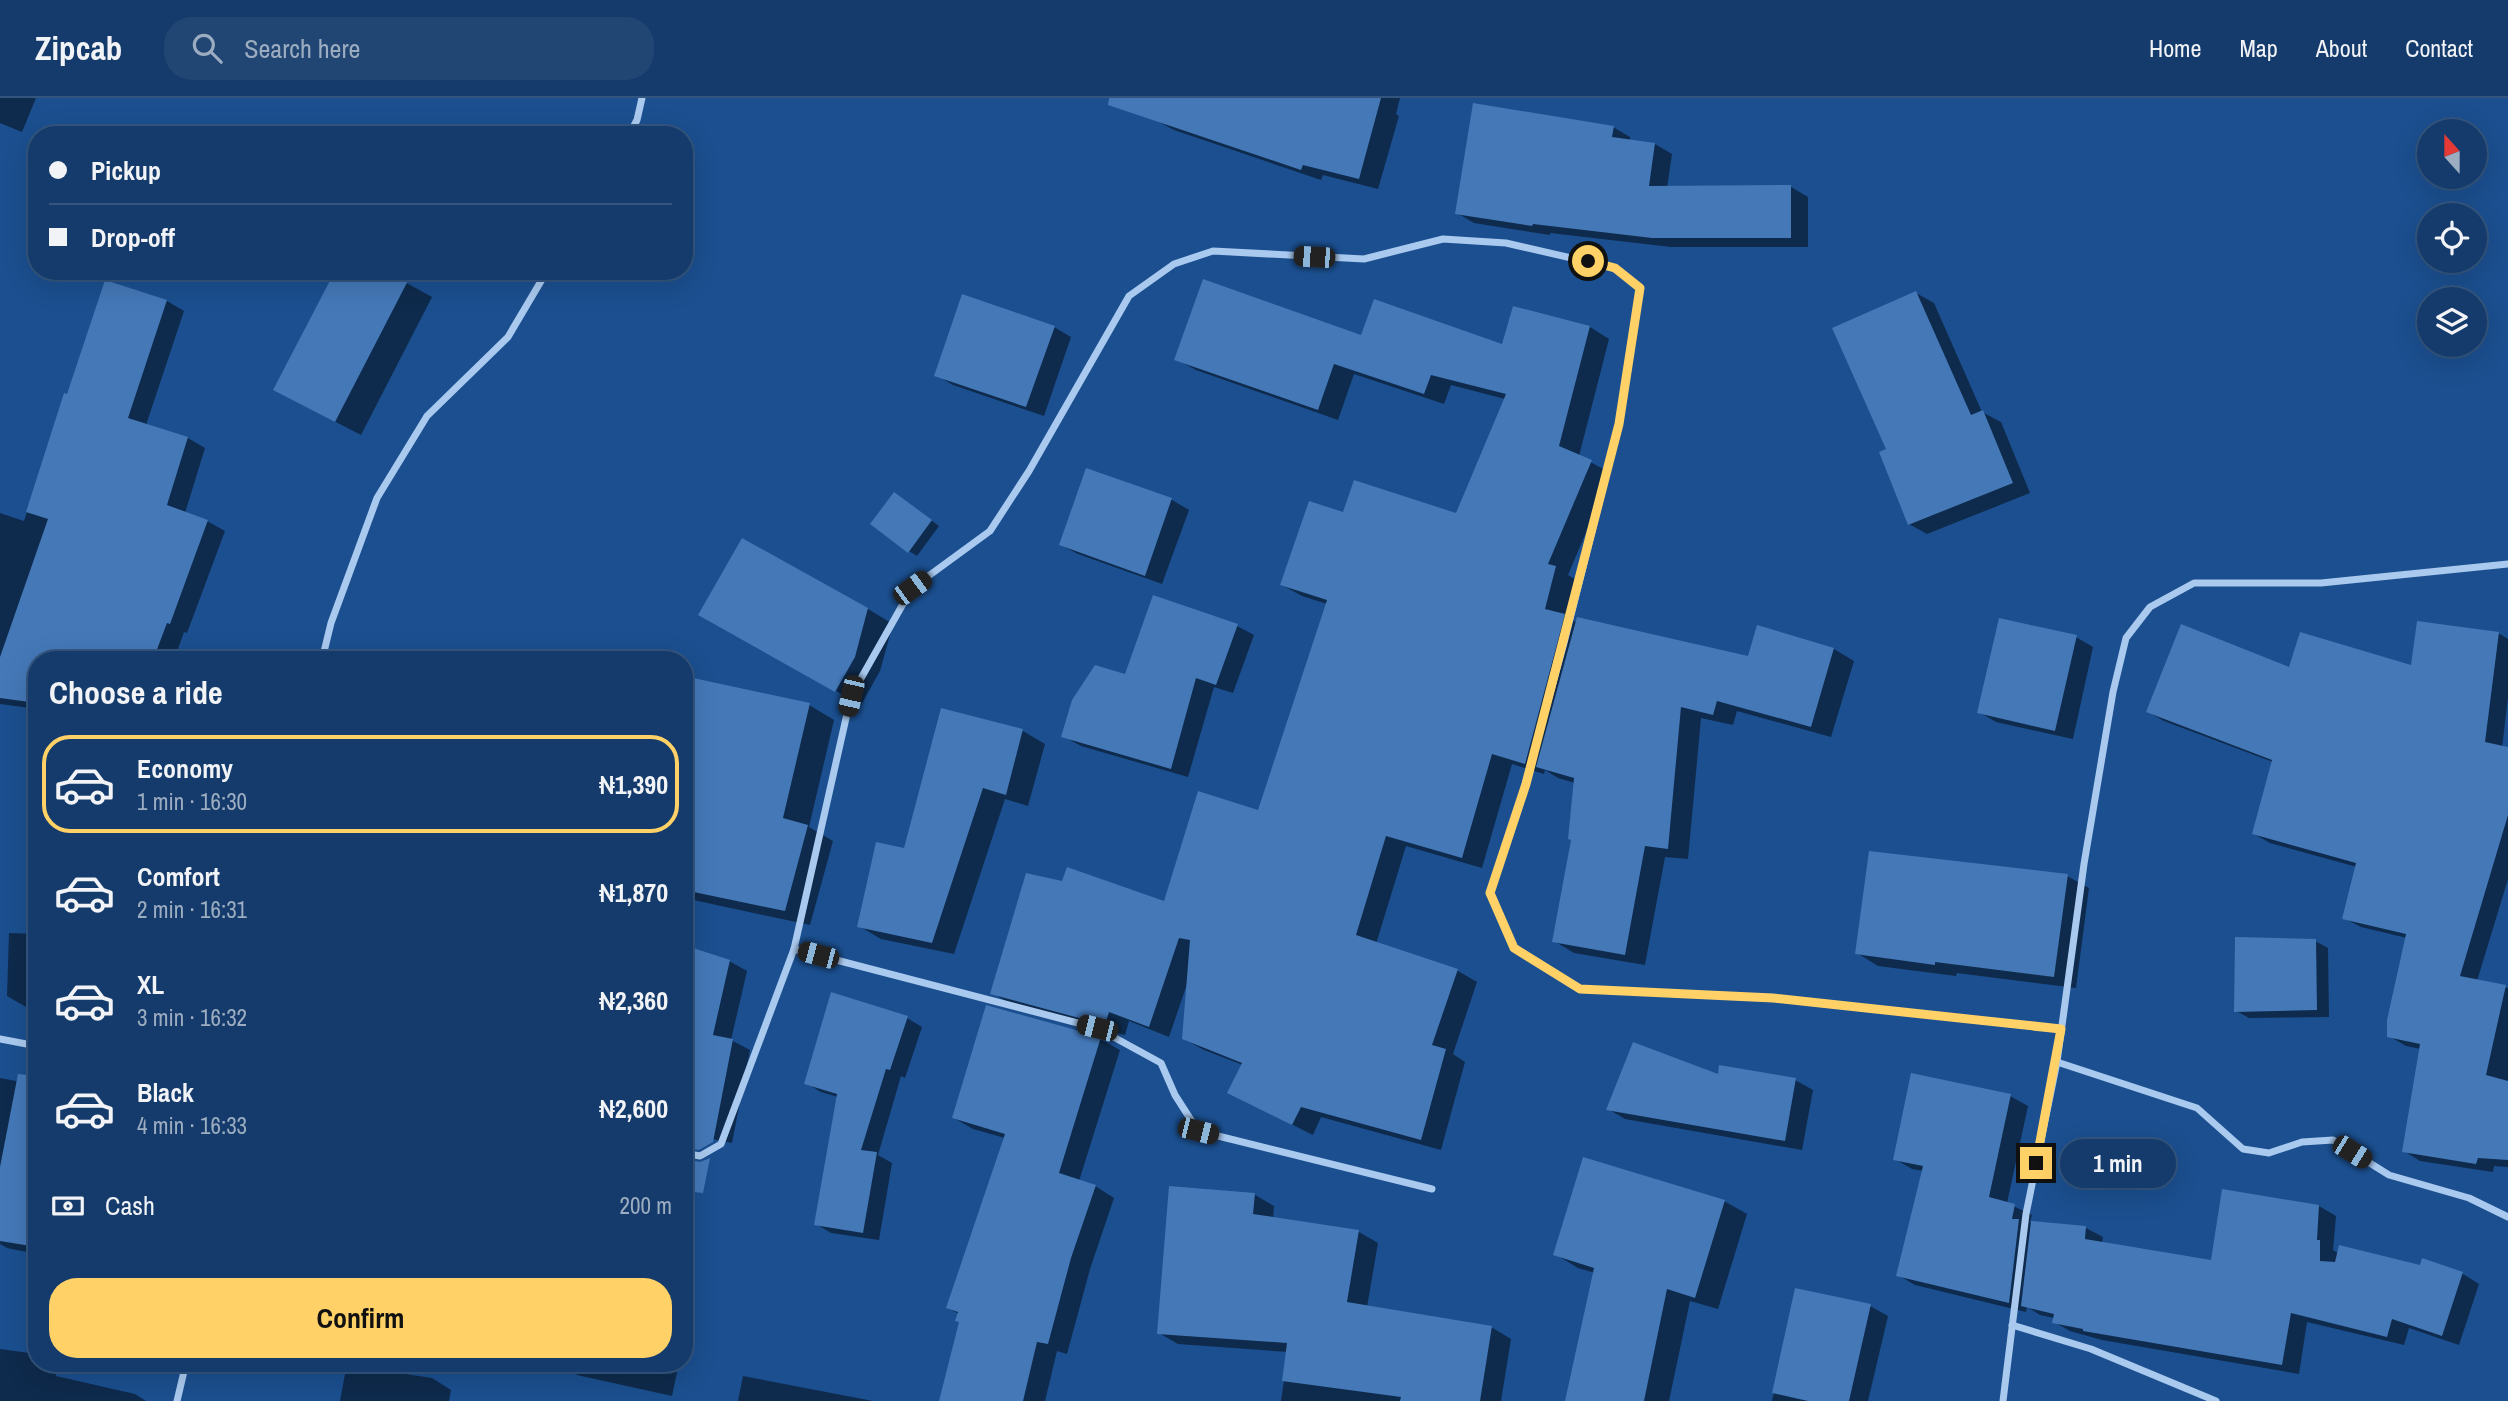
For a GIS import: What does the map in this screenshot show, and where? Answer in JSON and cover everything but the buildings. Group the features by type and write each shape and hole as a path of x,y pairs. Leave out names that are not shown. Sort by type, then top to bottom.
{"street":[{"path":"634,126 642,98"},
{"path":"693,1155 700,1156 720,1144 794,949 851,696 912,588 990,531 1029,471 1129,296 1174,264 1213,251 1364,260 1443,239 1506,243 1615,268 1640,288 1615,437 1564,643 1523,794 1490,893 1514,948 1580,989 1773,998 2061,1029"},
{"path":"324,651 331,623 377,498 427,416 508,337 542,280"},
{"path":"2003,1401 2026,1214 2057,1062 2084,864 2113,691 2126,638 2150,607 2194,583 2321,583 2508,564"},
{"path":"794,949 1097,1028 1161,1063 1175,1095 1198,1131 1432,1189"},
{"path":"0,1039 28,1044"},
{"path":"2057,1062 2197,1108 2243,1149 2269,1153 2302,1142 2333,1140 2389,1175 2469,1198 2508,1217"},
{"path":"2012,1325 2091,1349 2216,1401"},
{"path":"177,1401 184,1372"}],"route":[{"path":"1588,261 1615,268 1640,288 1619,424 1526,784 1490,893 1514,948 1580,989 1773,998 2061,1029 2057,1062 2036,1163"}]}
